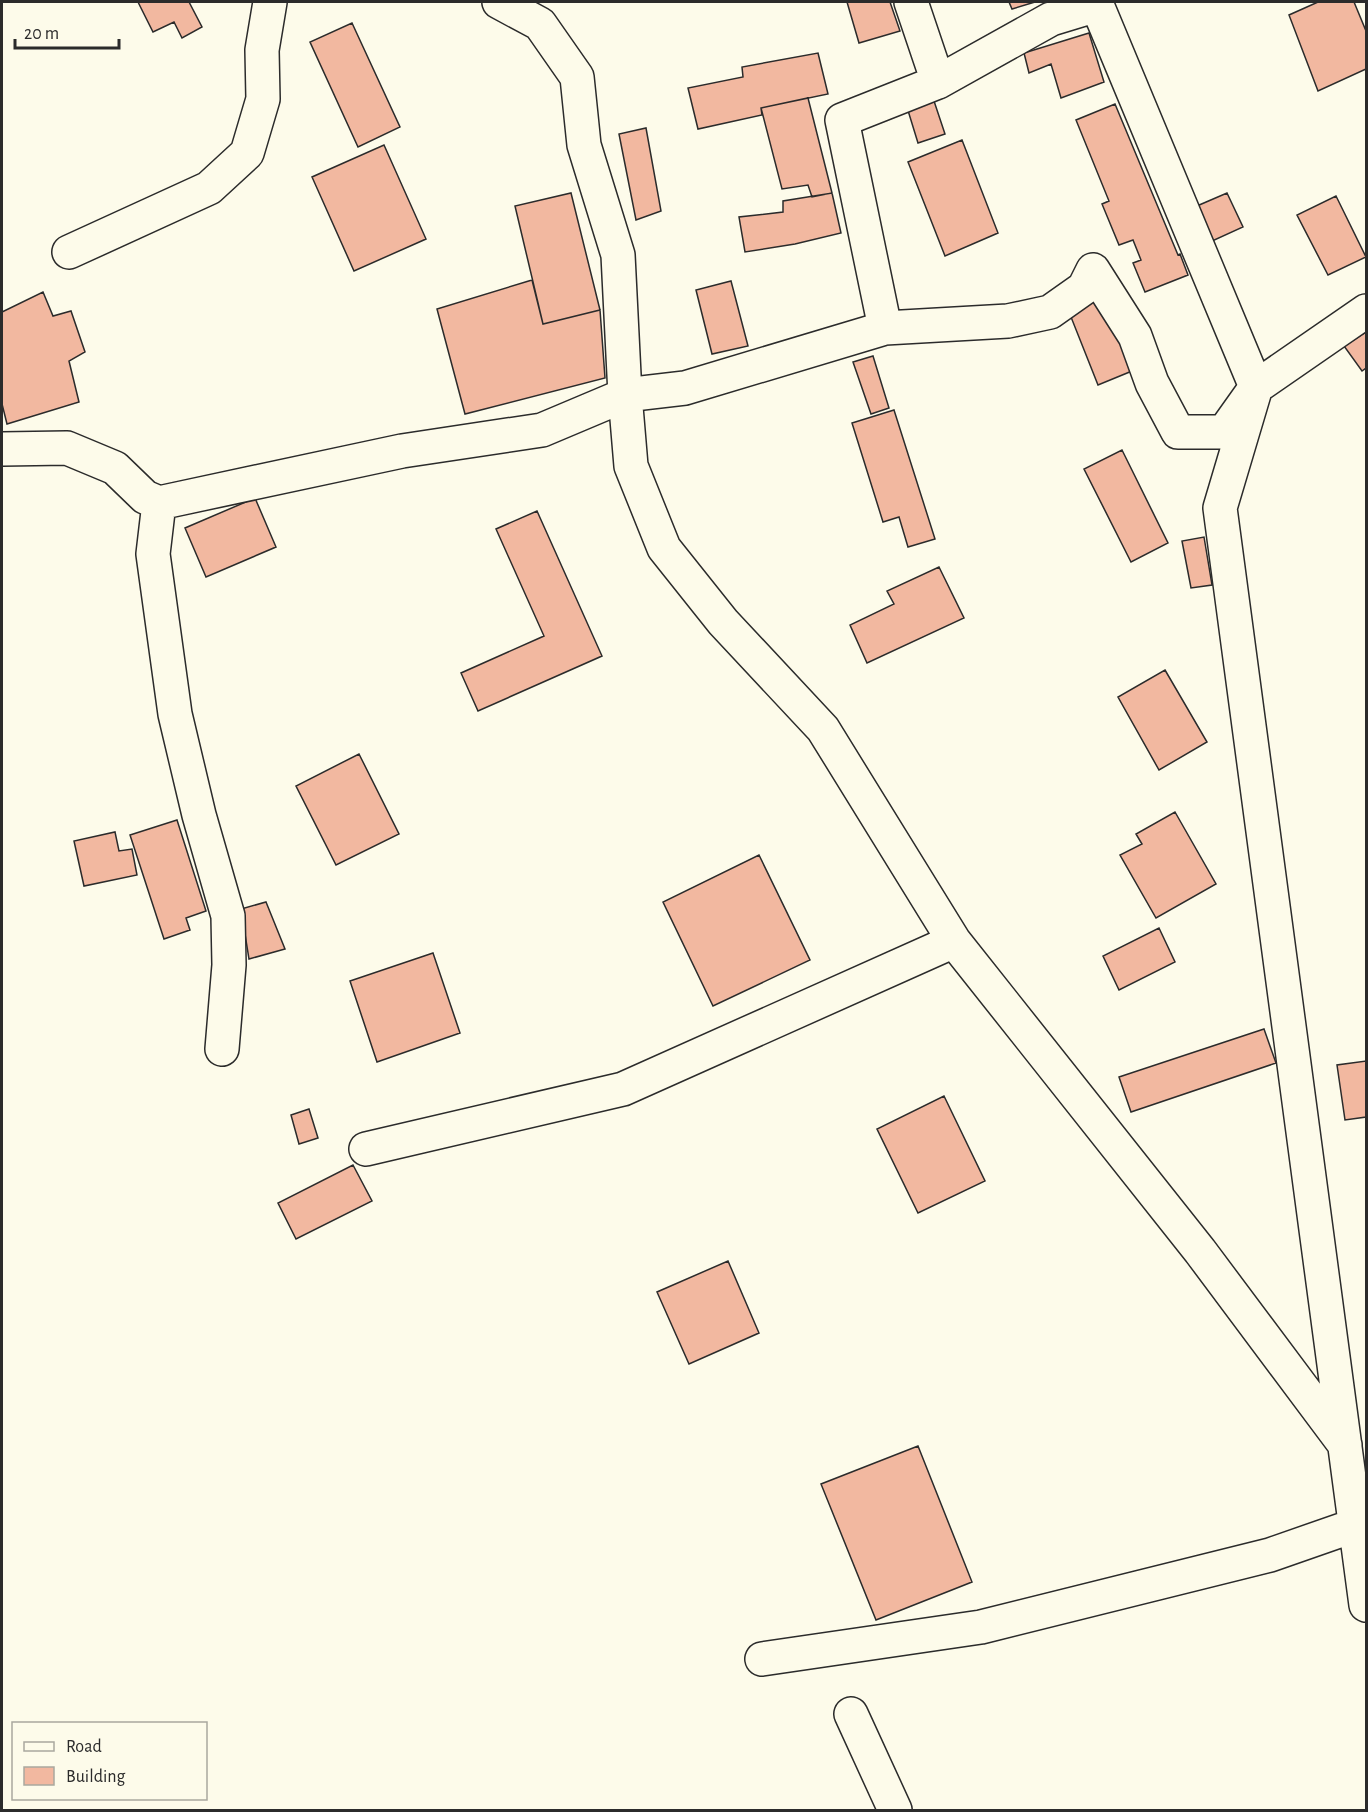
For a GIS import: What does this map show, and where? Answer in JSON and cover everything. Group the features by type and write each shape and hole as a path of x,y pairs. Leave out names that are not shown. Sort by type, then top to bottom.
{"street":[{"path":"69,252 208,188 247,153 263,99 262,50 270,2"},
{"path":"499,2 540,24 577,77 584,145 618,255 631,466 664,548 723,622 823,729 954,941 1200,1251 1345,1445"},
{"path":"911,2 938,82"},
{"path":"885,328 842,120 938,82 1051,19 1096,5 1256,387 1220,508 1366,1605"},
{"path":"2,449 67,448 115,468 145,497 159,503 402,451 542,430 625,395 685,388 885,328 1008,321 1050,312 1084,288 1092,270 1135,336 1152,383 1178,432 1224,432 1256,387 1366,311"},
{"path":"159,503 153,554 175,714 199,815 228,916 229,965 222,1049"},
{"path":"366,1149 623,1089 954,941"},
{"path":"762,1659 981,1627 1270,1555 1356,1524"},
{"path":"851,1714 895,1810"}],"building":[{"path":"138,2 189,2 202,27 182,38 174,22 153,32"},
{"path":"847,2 890,2 900,31 859,43"},
{"path":"1009,2 1035,2 1012,9"},
{"path":"1318,2 1354,2 1366,31 1366,69 1318,91 1289,15"},
{"path":"352,23 400,127 358,147 310,42"},
{"path":"1089,33 1104,82 1061,98 1051,64 1029,73 1024,53"},
{"path":"818,53 828,94 761,108 762,115 698,129 688,88 743,77 742,67"},
{"path":"932,95 945,134 918,143 906,104"},
{"path":"808,98 832,193 812,197 808,185 782,189 761,108"},
{"path":"1115,104 1188,275 1145,292 1133,263 1141,260 1133,240 1119,245 1102,204 1109,201 1076,120"},
{"path":"646,128 661,211 636,220 619,134"},
{"path":"962,140 998,233 945,256 908,162"},
{"path":"384,145 426,239 354,271 312,177"},
{"path":"571,193 600,310 543,324 515,206"},
{"path":"832,193 841,233 795,244 745,252 739,217 783,212 783,201"},
{"path":"1227,193 1243,227 1199,247 1183,212"},
{"path":"1336,196 1366,257 1328,275 1297,215"},
{"path":"532,280 543,324 600,310 605,378 465,414 437,309"},
{"path":"731,281 748,346 712,354 696,290"},
{"path":"43,292 53,316 71,311 85,352 69,361 79,402 7,424 2,404 2,312"},
{"path":"1102,298 1132,371 1098,385 1069,312"},
{"path":"1366,332 1366,368 1362,371 1344,346"},
{"path":"873,356 889,408 871,414 853,362"},
{"path":"894,410 935,539 908,547 899,517 883,522 852,423"},
{"path":"1122,450 1168,543 1131,562 1084,469"},
{"path":"255,498 276,547 206,577 185,528"},
{"path":"537,511 602,656 478,711 461,673 544,636 496,529"},
{"path":"1204,537 1212,585 1191,588 1182,541"},
{"path":"939,567 964,618 867,663 850,625 894,604 887,591"},
{"path":"1165,670 1207,742 1159,770 1118,697"},
{"path":"359,754 399,834 336,865 296,786"},
{"path":"1175,812 1216,884 1156,918 1120,855 1142,844 1136,834"},
{"path":"177,820 206,911 186,918 190,930 164,939 130,835"},
{"path":"115,832 119,851 132,849 137,875 84,886 74,841"},
{"path":"759,855 810,960 713,1006 663,902"},
{"path":"266,902 285,949 249,959 241,909"},
{"path":"1159,928 1175,962 1119,990 1103,956"},
{"path":"433,953 460,1033 377,1062 350,981"},
{"path":"1264,1029 1276,1063 1131,1112 1119,1077"},
{"path":"1366,1061 1366,1117 1345,1120 1337,1065"},
{"path":"944,1096 985,1181 918,1213 877,1129"},
{"path":"309,1109 318,1138 299,1144 291,1115"},
{"path":"353,1165 372,1201 296,1239 278,1203"},
{"path":"728,1261 759,1333 689,1364 657,1292"},
{"path":"918,1446 972,1582 876,1620 821,1484"}]}
